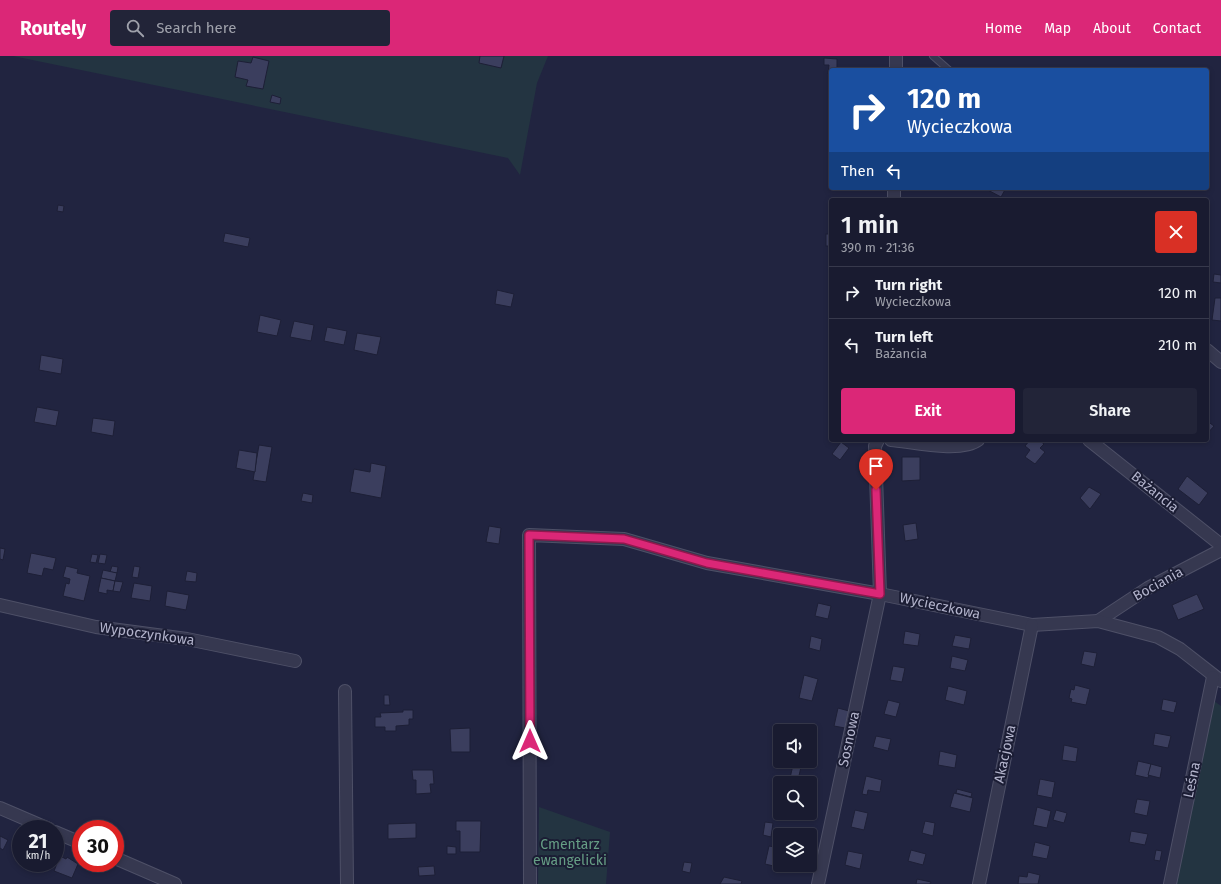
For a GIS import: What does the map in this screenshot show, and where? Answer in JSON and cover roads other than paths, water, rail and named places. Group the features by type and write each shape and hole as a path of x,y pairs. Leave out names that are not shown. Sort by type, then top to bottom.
{"street":[{"path":"896,56 896,68"},
{"path":"1209,352 1221,362"},
{"path":"877,442 875,446 880,594"},
{"path":"913,442 957,446 969,446 975,442"},
{"name":"Bażancia","path":"1092,442 1221,545"},
{"name":"Wycieczkowa","path":"530,884 529,535 624,539 707,563 880,594 1032,625 1098,620 1158,637 1180,649 1217,679"},
{"name":"Bociania","path":"1098,620 1148,588 1221,550"},
{"name":"Sosnowa","path":"818,884 880,594"},
{"name":"Wypoczynkowa","path":"0,605 96,627 187,639 295,661"},
{"name":"Akacjowa","path":"979,884 1032,625"},
{"name":"Leśna","path":"1170,884 1217,679"},
{"path":"345,691 347,884"},
{"path":"0,808 28,820"},
{"path":"124,862 175,884"}],"lane":[{"path":"933,56 947,68"}],"park label":[{"name":"Cmentarz ewangelicki","path":"570,852"}]}
